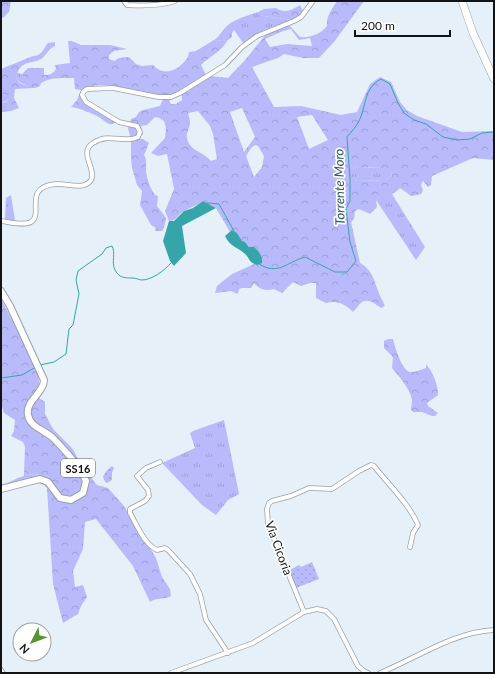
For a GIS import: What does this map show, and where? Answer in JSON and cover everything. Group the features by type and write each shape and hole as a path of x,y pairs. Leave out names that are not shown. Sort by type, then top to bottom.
{"highway":[{"path":"462,1 473,33 494,79"},
{"path":"467,1 477,32 494,69"}],"main road":[{"name":"SS16","path":"1,290 23,333 44,380 43,386 29,407 28,415 34,425 51,437 78,468 86,481 84,490 76,498 71,500 64,499 58,495 48,482 40,478 1,489"}],"street":[{"path":"124,1 127,5 169,3 174,1"},
{"path":"1,221 26,223 32,221 36,212 36,194 43,188 56,184 78,186 86,184 91,180 92,174 87,155 88,148 91,143 111,137 129,139 138,137 140,132 137,126 119,122 86,102 82,96 84,91 92,88 113,88 158,97 171,97 186,90 225,65 242,47 257,36 301,17 313,1"},
{"path":"160,462 146,468 137,476 148,490 149,498 131,508 129,511 145,539 152,547 157,550 165,548 168,550 190,574 200,594 206,620 228,653"},
{"name":"Via Cicoria","path":"304,612 268,524 267,509 269,503 309,488 332,489 371,465 374,466 396,493 418,525 413,533 410,548"},
{"path":"171,673 259,641 304,612 317,608 322,609 334,618 358,666 368,673"},
{"path":"380,673 450,640 471,633 494,630"}],"green space":[{"path":"1,1 11,1 9,12 3,18 1,16"},
{"path":"337,1 364,1 334,42 319,58 303,58 284,54 278,58 252,67 274,107 301,106 341,115 357,112 370,84 380,77 391,82 400,102 407,110 417,116 462,132 494,131 494,160 473,158 432,176 431,185 428,187 423,181 421,185 423,190 421,194 411,196 400,188 392,194 376,200 377,207 370,214 359,209 355,211 354,219 351,222 360,263 367,268 373,277 385,306 381,308 372,302 364,301 353,312 341,303 326,303 316,298 316,283 301,286 293,282 282,293 274,289 263,289 254,283 251,288 239,289 238,294 231,291 215,293 217,286 232,274 254,264 257,265 250,248 245,242 242,242 237,233 232,230 230,232 216,208 203,201 182,212 174,220 169,221 165,211 174,189 167,154 158,156 151,153 165,138 166,128 164,121 155,117 147,125 141,126 143,134 139,139 143,139 149,143 144,155 146,161 147,178 153,192 158,196 157,206 166,218 162,231 155,231 156,228 151,225 140,205 142,191 137,185 132,168 131,140 128,128 131,119 136,117 139,112 143,110 160,106 163,99 169,99 171,104 176,104 182,100 182,94 211,76 228,78 267,33 288,24 300,37 311,36 325,29 327,26 328,16","holes":["291,29 299,40 310,38 312,46 287,44 270,47 265,39","242,108 255,137 244,152 230,112","198,111 210,126 213,134 217,159 211,161 205,155 194,149 188,142 187,136 190,123 188,113","312,115 328,140 309,149 297,117","255,145 258,146 264,156 262,167 254,177 246,156","356,166 365,168 382,168 391,172 392,176 385,180 357,181 353,176 353,169"]},
{"path":"300,5 303,11 294,20 262,16 258,12 264,9 276,8 282,11 288,11"},
{"path":"258,12 262,16 294,20 267,29 243,43 234,30 232,37 227,41 214,40 232,22"},
{"path":"214,40 227,41 219,51 201,65 206,75 188,87 172,94 159,95 103,85 94,85 86,89 81,95 82,101 116,122 112,124 107,123 89,112 71,107 77,100 81,90 75,89 74,78 53,79 41,83 40,86 35,88 15,89 14,98 19,108 1,112 1,103 6,102 10,98 9,96 1,93 1,69 38,55 48,43 55,42 55,46 50,49 41,59 25,64 20,68 17,74 17,80 19,82 28,86 22,74 28,68 44,68 44,75 48,75 55,71 55,65 70,63 68,41 81,45 110,45 127,49 114,51 109,55 109,59 114,61 119,58 129,57 136,64 142,66 153,65 162,71 167,71 181,65 188,57 189,52 196,51"},
{"path":"17,73 22,74 29,86 18,80"},
{"path":"1,93 9,96 9,100 1,103"},
{"path":"356,166 369,168 384,167 391,172 392,176 385,180 357,181 353,176 353,169"},
{"path":"392,194 425,247 416,260 376,200 382,196"},
{"path":"11,195 15,221 5,219 6,198"},
{"path":"1,299 20,335 39,378 36,391 39,398 45,402 45,414 53,429 72,448 84,469 97,485 108,488 124,506 156,558 162,577 170,589 171,596 150,602 133,566 96,519 85,522 83,549 73,571 75,587 83,585 87,597 78,614 63,623 53,584 47,488 49,477 24,474 25,447 23,442 11,436 14,431 15,420 4,413 1,404"},
{"path":"393,339 399,358 407,371 412,372 426,368 426,364 431,371 435,379 438,395 427,403 428,406 438,413 435,416 422,412 413,412 411,410 412,400 409,391 392,368 393,357 384,348 384,341"},
{"path":"224,420 239,494 228,500 216,515 202,505 162,463 195,448 190,433"},
{"path":"112,466 114,468 112,480 107,483 103,476"},
{"path":"24,474 49,477 47,488 39,483 1,491 1,485 24,476"},
{"path":"312,562 319,579 296,588 288,571 299,565 301,567"}],"shaded area":[{"path":"203,201 216,208 182,226 186,253 174,266 170,261 163,241 169,221 174,221 184,211 193,208"},
{"path":"232,230 237,233 242,241 249,247 254,247 258,250 262,263 257,265 252,263 244,253 229,242 225,236"}],"waterway":[{"name":"Torrente Moro","path":"259,264 272,269 282,267 305,257 335,272 347,272 356,261 350,242 346,209 350,201 347,137 362,115 368,92 375,83 381,79 390,84 404,113 414,120 426,124 443,137 457,140 470,139 482,133 494,132"},
{"name":"Torrente Moro","path":"205,204 219,204 234,231"},
{"name":"Torrente Moro","path":"40,365 54,362 66,354 69,329 73,325 79,294 76,280 78,271 102,254 106,248 112,246 114,252 113,264 115,270 118,275 125,278 146,280 162,271 171,263"},
{"name":"Torrente Moro","path":"1,378 22,375 36,367"}]}
